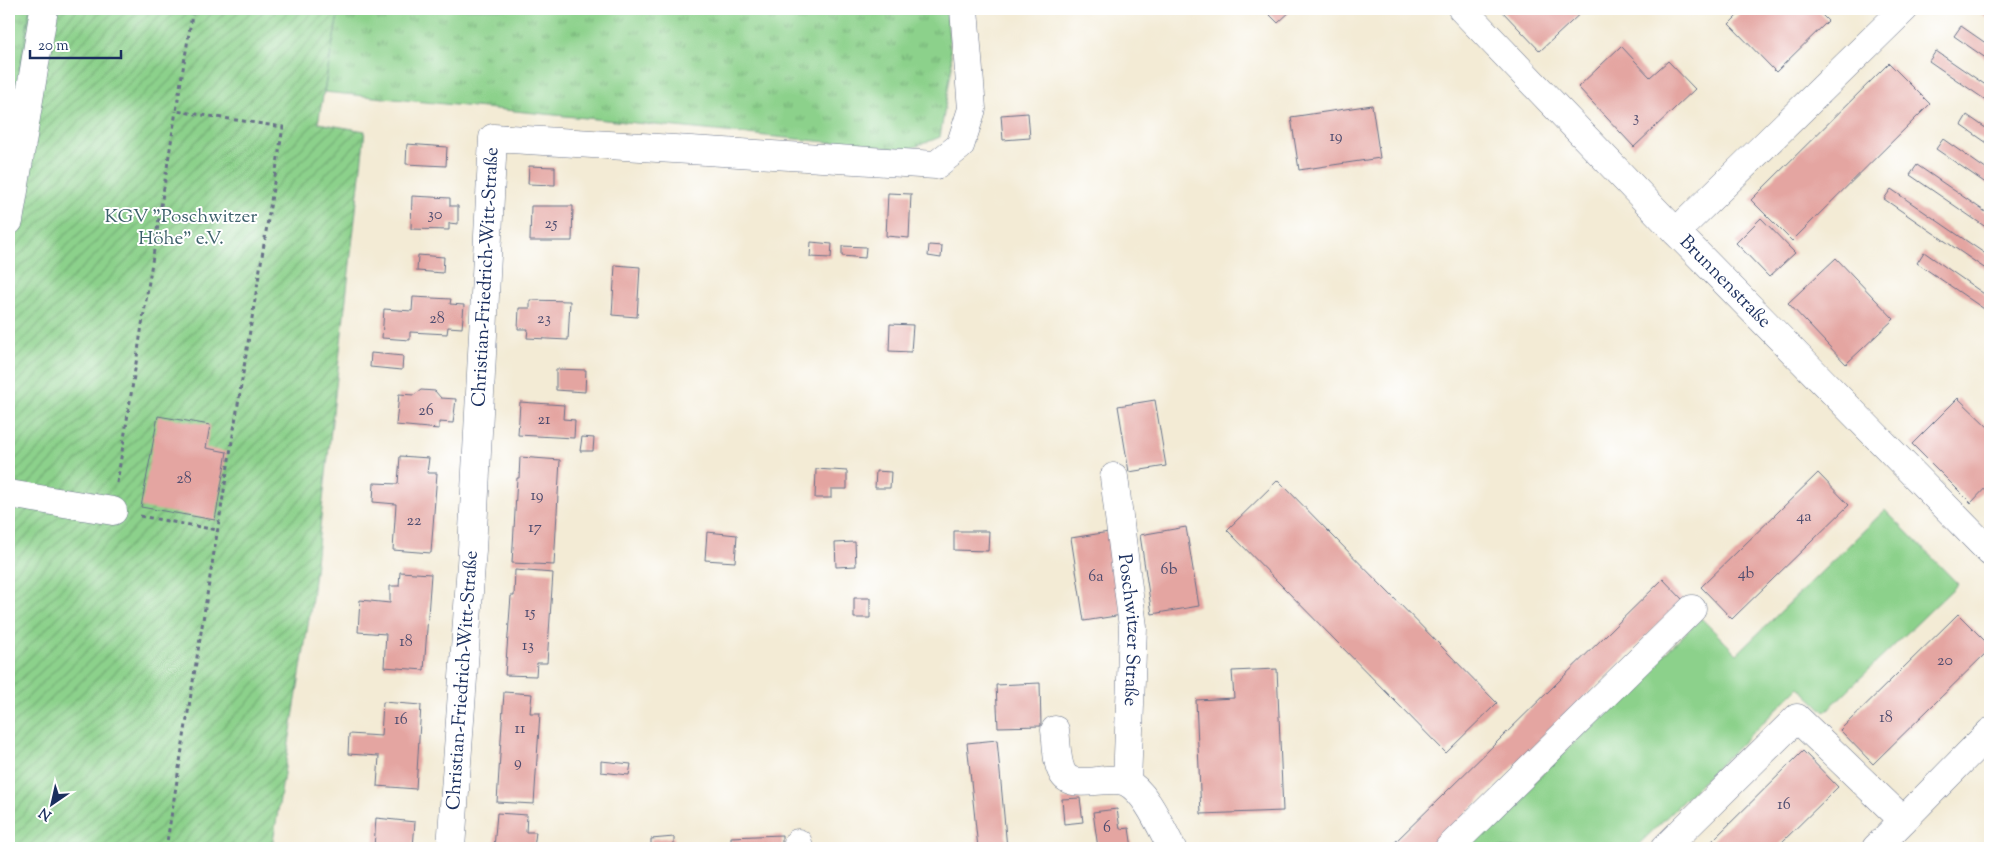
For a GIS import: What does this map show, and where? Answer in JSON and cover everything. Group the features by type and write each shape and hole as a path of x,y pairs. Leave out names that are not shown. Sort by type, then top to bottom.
{"street":[{"path":"9,221 44,9"},
{"name":"Christian-Friedrich-Witt-Straße","path":"451,848 472,550 493,138 936,165 960,146 972,109 964,9"},
{"name":"Brunnenstraße","path":"1462,9 1676,232 1990,552"},
{"path":"1676,232 1904,9"},
{"name":"Poschwitzer Straße","path":"1114,477 1133,626 1127,782"},
{"path":"9,494 113,511"},
{"path":"1450,848 1692,609"},
{"path":"1665,848 1797,718 1903,820"},
{"path":"1055,730 1061,771 1066,778 1075,783 1108,779 1127,782 1145,798 1172,848"},
{"path":"1876,848 1990,732"}],"path":[{"path":"193,9 113,511 218,530"},
{"path":"166,848 283,127 176,111"}],"green space":[{"path":"9,9 30,9 9,138"},
{"name":"KGV \"Poschwitzer Höhe\" e.V.","path":"30,9 339,9 318,123 365,131 311,606 272,848 9,848 9,138"},
{"path":"339,9 946,9 952,66 940,137 907,150 324,92"},
{"path":"1885,510 1958,584 1825,712 1799,687 1635,848 1467,848 1701,618 1737,654"}],"building":[{"path":"1264,9 1293,9 1278,23"},
{"path":"1500,9 1585,9 1540,51"},
{"path":"1744,9 1816,9 1828,21 1776,72 1729,24"},
{"path":"1982,9 1990,9 1990,20 1979,12"},
{"path":"1961,26 1990,46 1990,61 1954,36"},
{"path":"1621,46 1650,77 1668,61 1695,89 1634,147 1578,87"},
{"path":"1936,51 1990,88 1990,103 1929,61"},
{"path":"1889,63 1930,104 1792,241 1751,200"},
{"path":"1372,105 1380,158 1299,170 1291,117"},
{"path":"1028,113 1030,138 1003,140 1001,115"},
{"path":"1967,115 1990,131 1990,145 1961,125"},
{"path":"1943,139 1990,172 1990,186 1936,149"},
{"path":"407,144 447,147 446,166 406,164"},
{"path":"1917,165 1990,215 1990,230 1910,175"},
{"path":"529,166 555,167 555,185 528,184"},
{"path":"1891,189 1990,257 1990,272 1884,199"},
{"path":"888,193 911,194 909,238 886,236"},
{"path":"412,196 450,198 450,206 458,206 458,224 449,223 449,230 411,229"},
{"path":"531,206 573,206 572,241 530,241"},
{"path":"1761,218 1795,253 1769,277 1736,243"},
{"path":"811,242 832,244 831,258 810,257"},
{"path":"929,245 942,246 941,258 928,256"},
{"path":"842,246 866,247 865,258 842,256"},
{"path":"1924,252 1990,298 1990,313 1917,263"},
{"path":"418,255 444,257 443,273 417,271"},
{"path":"1836,258 1894,319 1846,364 1788,303"},
{"path":"615,265 640,267 637,317 612,315"},
{"path":"413,297 451,299 450,304 464,305 462,328 448,327 447,334 410,332 410,340 382,338 384,309 412,311"},
{"path":"530,300 570,301 568,340 527,338 528,329 518,329 519,308 530,308"},
{"path":"890,324 913,325 911,352 889,351"},
{"path":"371,353 403,356 402,370 370,367"},
{"path":"556,369 586,370 585,392 556,390"},
{"path":"421,390 435,391 441,398 456,399 453,423 439,422 439,429 396,425 399,394 414,395"},
{"path":"1958,398 1990,429 1990,483 1971,503 1912,444"},
{"path":"1155,400 1166,466 1129,472 1118,406"},
{"path":"520,402 564,405 563,419 575,420 574,438 518,435"},
{"path":"158,416 210,425 206,448 227,452 215,520 141,507"},
{"path":"582,437 594,438 593,451 580,451"},
{"path":"400,456 429,458 427,473 437,473 431,553 393,550 396,504 373,502 374,483 398,484"},
{"path":"520,457 560,460 554,565 512,563"},
{"path":"816,469 847,471 847,489 831,489 831,498 815,498"},
{"path":"876,471 891,472 890,488 875,488"},
{"path":"1818,473 1849,505 1732,619 1701,587"},
{"path":"1278,480 1497,703 1446,753 1227,530"},
{"path":"1186,527 1199,606 1152,614 1140,535"},
{"path":"954,531 989,531 988,551 954,550"},
{"path":"707,532 737,535 735,562 705,560"},
{"path":"1109,532 1122,615 1084,621 1071,538"},
{"path":"855,542 856,566 836,567 835,543"},
{"path":"515,570 553,573 547,663 537,663 536,676 505,675 511,596 514,596"},
{"path":"400,572 431,574 424,670 384,667 386,634 358,632 360,600 390,603 390,586 399,586"},
{"path":"1663,579 1683,600 1430,848 1389,848"},
{"path":"854,598 870,598 870,618 854,618"},
{"path":"1958,614 1990,646 1990,649 1873,764 1840,730"},
{"path":"1277,669 1283,811 1201,814 1196,700 1234,698 1232,671"},
{"path":"1040,683 1041,726 998,727 996,685"},
{"path":"504,692 532,694 530,713 540,713 534,804 497,802"},
{"path":"383,702 421,705 416,789 377,786 379,756 348,754 349,734 381,736"},
{"path":"997,740 1007,848 978,848 967,743"},
{"path":"1803,751 1838,787 1776,848 1705,848"},
{"path":"601,761 631,764 629,775 601,772"},
{"path":"1080,798 1083,822 1064,824 1062,799"},
{"path":"1117,809 1120,829 1129,828 1132,848 1098,848 1093,812"},
{"path":"497,813 527,815 526,832 536,832 534,848 494,848"},
{"path":"376,818 415,822 413,848 374,848"},
{"path":"782,835 782,848 731,848 731,837"},
{"path":"674,837 674,848 651,848 651,839"}]}
